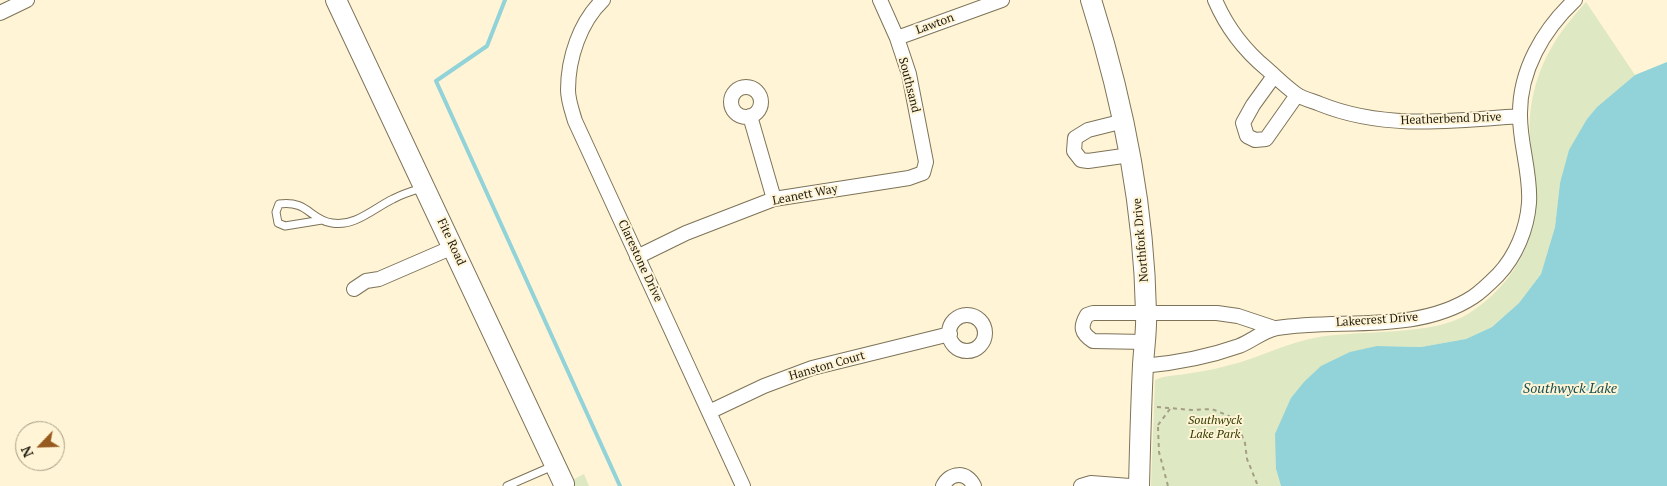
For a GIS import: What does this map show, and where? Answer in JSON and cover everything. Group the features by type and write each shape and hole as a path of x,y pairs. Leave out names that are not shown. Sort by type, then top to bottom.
{"street":[{"path":"0,13 27,0"},
{"name":"Fite Road","path":"336,0 564,484"},
{"name":"Clarestone Drive","path":"603,0 596,7 581,31 570,67 568,91 575,121 743,486"},
{"name":"Southsand","path":"880,0 897,38 909,74 926,162 923,173"},
{"name":"Lawton","path":"897,38 1002,0"},
{"name":"Northfork Drive","path":"1091,0 1112,68 1124,121 1142,245 1146,313 1139,486"},
{"name":"Heatherbend Drive","path":"1215,0 1241,44 1274,76 1296,94 1343,112 1402,122 1520,116"},
{"name":"Lakecrest Drive","path":"1145,342 1093,340 1086,336 1082,329 1087,315 1093,312 1217,313 1238,316 1274,328 1416,318 1440,313 1474,297 1504,268 1521,237 1529,202 1520,116 1523,84 1535,50 1552,24 1574,0"},
{"path":"1274,76 1252,105 1243,124 1247,136 1255,140 1266,139 1296,94"},
{"path":"750,116 774,200"},
{"path":"1124,121 1088,130 1075,138 1074,151 1081,160 1088,161 1130,155"},
{"name":"Leanett Way","path":"638,257 686,233 774,200 909,178 923,173"},
{"path":"354,289 366,281 392,274 453,247"},
{"name":"Lakecrest Drive","path":"1143,366 1213,355 1246,343 1274,328"},
{"name":"Hanston Court","path":"709,412 764,386 812,368 950,334"},
{"path":"943,486 947,479 958,474 970,479 974,486"},
{"path":"1081,486 1091,483 1130,486"}],"lane":[{"path":"322,220 285,226 278,223 276,212 280,204 286,203 303,206 322,220 334,224 354,221 394,198 424,187"},
{"path":"507,486 556,465"}],"path":[{"path":"1156,407 1192,410 1212,409 1229,416 1240,431 1245,443 1247,459 1258,486"},
{"path":"1158,425 1171,409"},
{"path":"1156,416 1159,452 1168,486"}],"green space":[{"name":"Southwyck Lake Park","path":"1586,2 1635,75 1597,107 1587,119 1560,183 1555,227 1541,274 1519,303 1492,327 1466,339 1421,347 1377,346 1276,469 1281,486 1151,486 1155,380 1166,376 1205,371 1238,363 1307,339 1436,326 1468,314 1480,306 1501,286 1519,262 1530,235 1533,221 1535,192 1530,116 1538,77 1557,38"},
{"path":"584,474 589,486 561,486"}],"water":[{"name":"Southwyck Lake","path":"1667,62 1667,486 1281,486 1276,469 1275,434 1291,398 1304,382 1321,366 1350,352 1377,346 1421,347 1466,339 1492,327 1519,303 1541,274 1555,227 1560,183 1569,150 1587,119 1597,107 1635,75"}],"waterway":[{"path":"505,0 487,46 436,81 620,486"}]}
